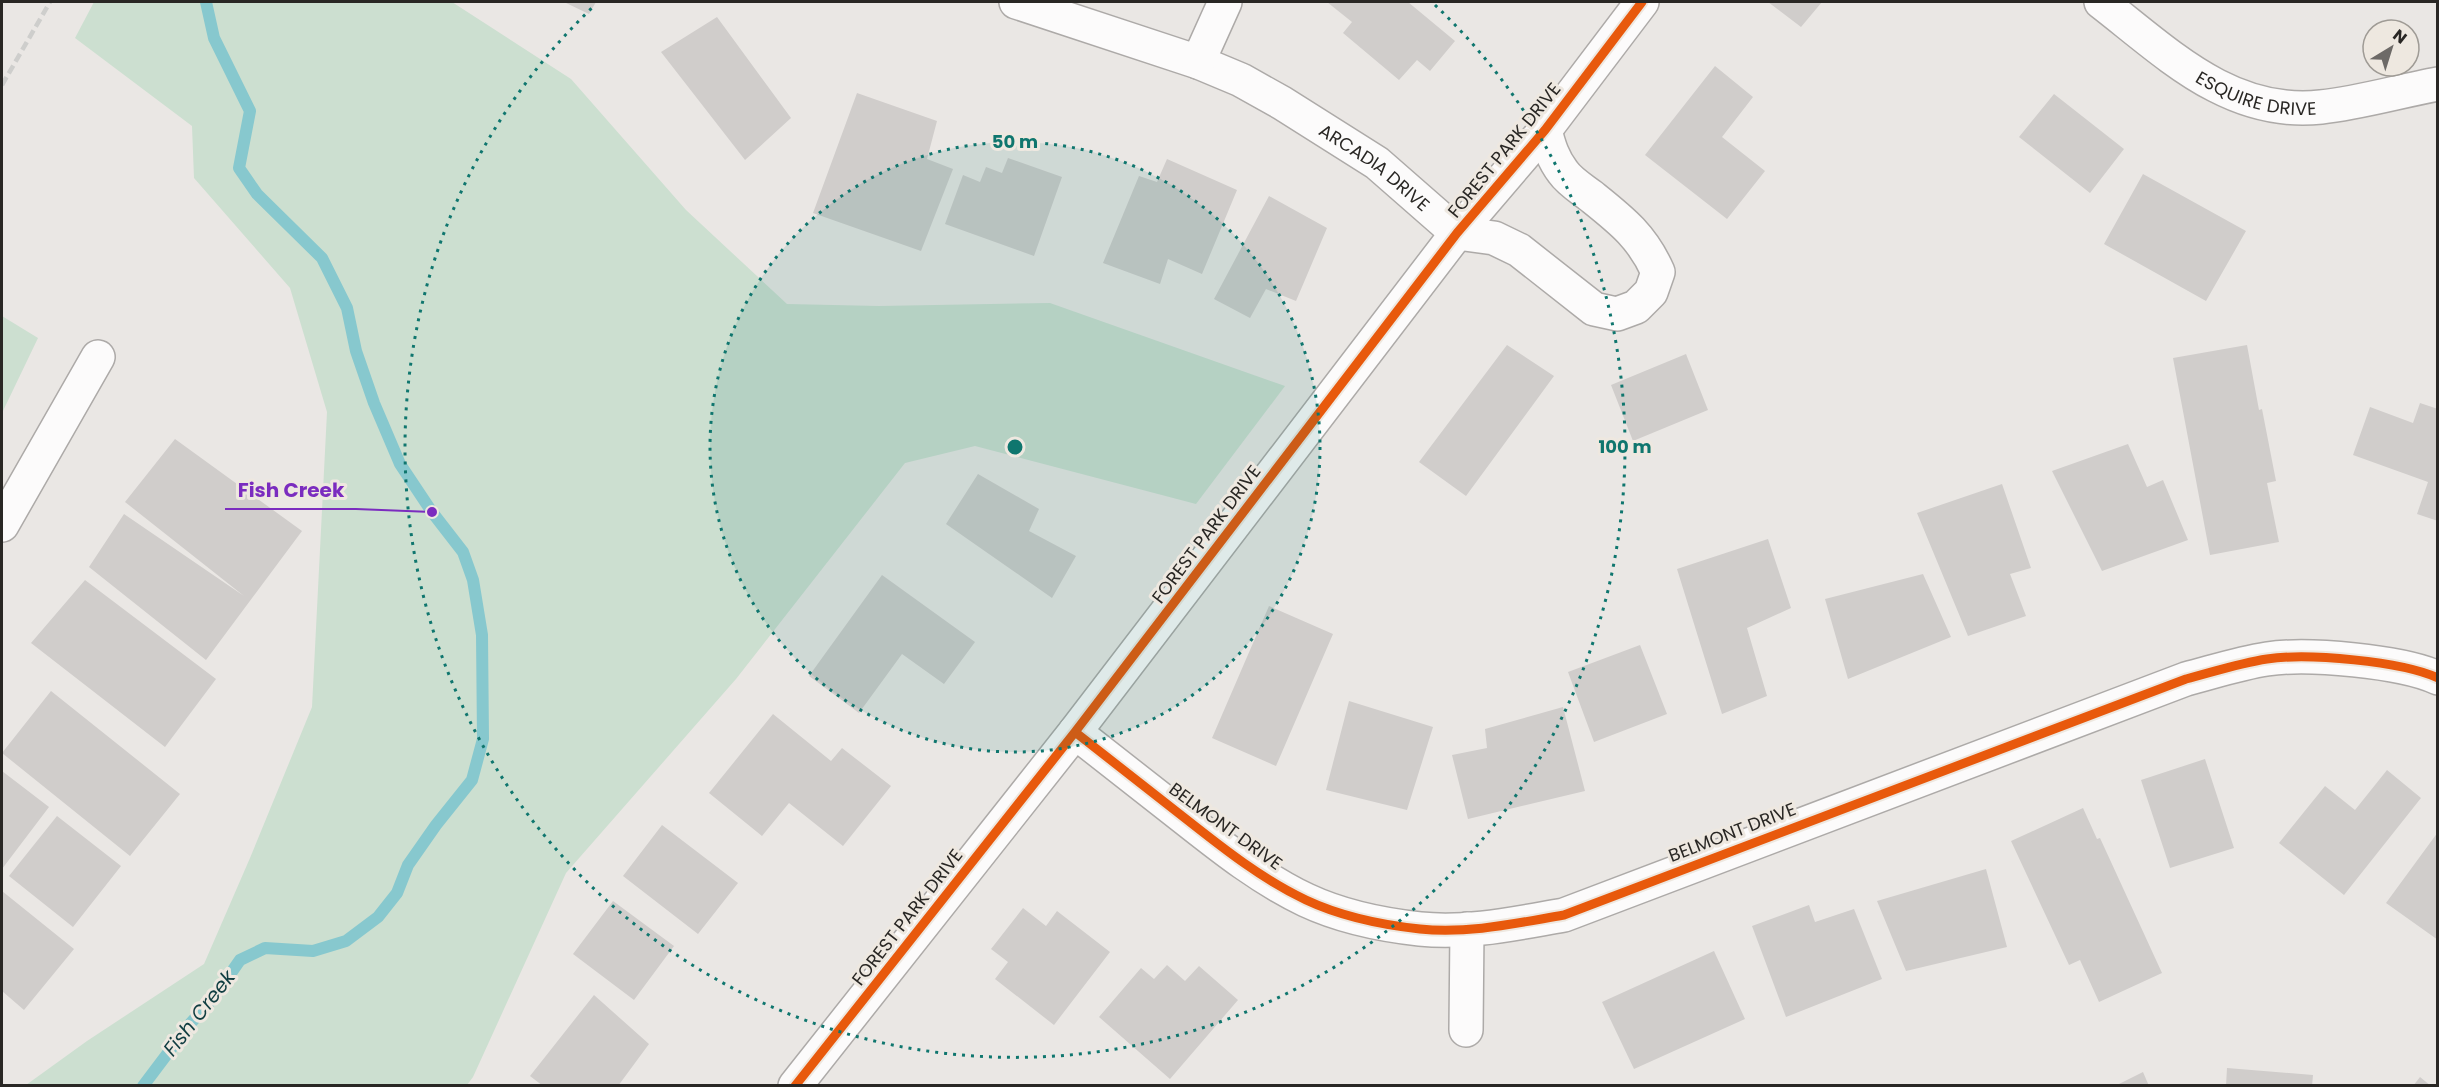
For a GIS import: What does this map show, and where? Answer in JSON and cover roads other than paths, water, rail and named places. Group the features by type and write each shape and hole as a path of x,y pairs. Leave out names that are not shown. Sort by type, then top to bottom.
{"street":[{"name":"ARCADIA DRIVE","path":"1016,2 1198,62 1241,80 1367,156 1457,233"},
{"path":"1198,62 1225,2"},
{"name":"FOREST PARK DRIVE","path":"795,1086 1075,732 1457,233 1545,130 1642,2"},
{"name":"ESQUIRE DRIVE","path":"2101,2 2200,76 2244,99 2267,105 2295,108 2322,107 2431,92"},
{"path":"1457,233 1494,238 1519,250 1594,309 1617,314 1636,307 1651,292 1658,272 1649,252 1621,220 1563,174 1550,153 1545,130"},
{"path":"2,525 98,357"},
{"name":"BELMONT DRIVE","path":"1075,732 1241,862 1308,901 1346,914 1384,923 1421,929 1467,929 1564,915 2175,683 2224,668 2268,659 2300,657 2401,668 2438,678"},
{"path":"1466,1030 1467,929"}],"waterway":[{"name":"Fish Creek","path":"143,1086 189,1025 215,996 240,960 265,948 313,951 346,941 378,917 397,893 408,865 472,780 483,739 482,635 473,580 463,552 432,512 400,464 374,403 356,351 347,308 322,258 257,194 239,168 250,111 214,38 206,2"}],"railway":[{"path":"2,85 50,2"}],"place":[{"name":"Fish Creek","path":"432,512"}]}
